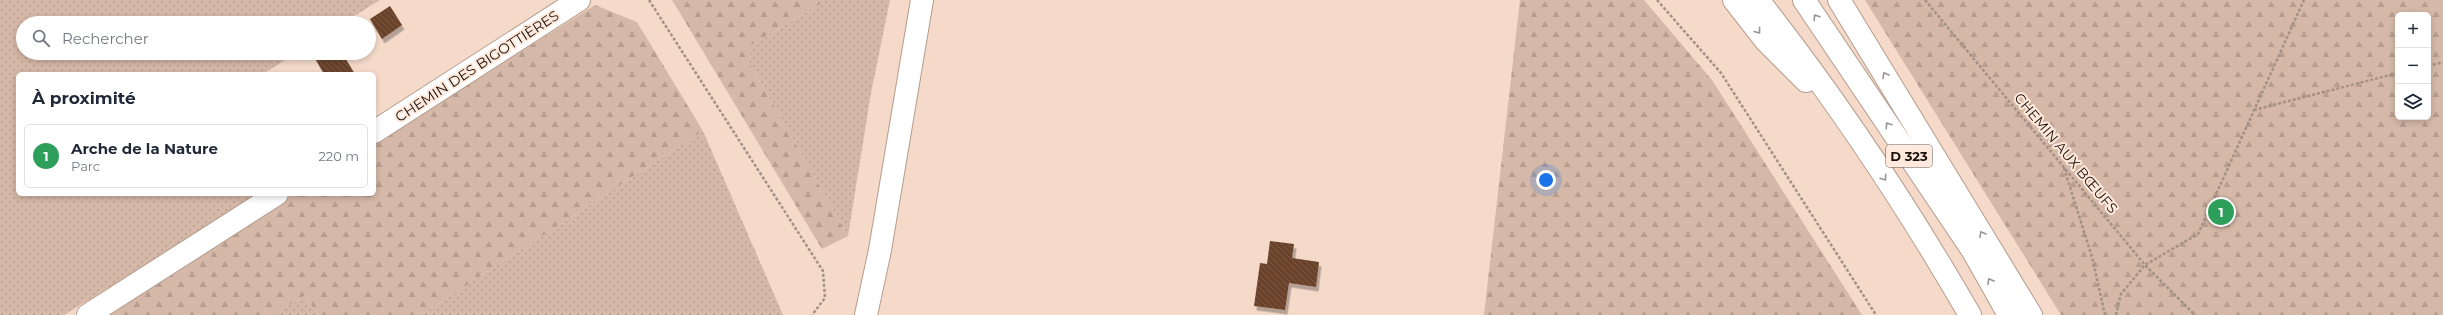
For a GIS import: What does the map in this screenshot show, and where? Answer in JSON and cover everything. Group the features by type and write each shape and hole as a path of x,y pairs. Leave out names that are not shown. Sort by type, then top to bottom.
{"main road":[{"name":"CHEMIN DES BIGOTTIÈRES","path":"376,131 579,0"},
{"path":"866,315 880,250 922,0"},
{"path":"1734,0 1766,41 1798,74 1831,99"},
{"name":"D 323","path":"1758,0 1831,99 1891,189 1970,315"},
{"name":"D 323","path":"1804,0 1973,251 2009,315"},
{"path":"1839,0 2031,315"},
{"path":"88,315 274,196"}],"path":[{"path":"649,0 823,271 825,298 812,315"},
{"path":"1657,0 1721,73 1876,315"},
{"name":"CHEMIN AUX BŒUFS","path":"1925,0 2145,265 2195,315"},
{"path":"2116,315 2121,294 2145,265 2198,234 2304,0"},
{"path":"2431,65 2443,62"},
{"path":"2253,110 2395,74"},
{"path":"2063,166 2092,257 2105,315"}],"green space":[{"path":"0,0 380,0 354,16 16,16 16,60 285,60 266,72 16,72 16,196 259,196 64,315 0,315"},
{"path":"672,0 827,0 751,45 749,62 848,236 822,249"},
{"path":"827,0 890,0 871,93 848,236 749,62 751,45"},
{"path":"1520,0 1644,0 1712,80 1862,315 1484,315"},
{"path":"1865,0 2443,0 2443,315 2061,315"},
{"path":"595,5 637,22 703,131 421,315 319,315 304,296 271,315 102,315 291,196 376,196 376,143"},
{"path":"703,131 783,315 421,315"},
{"path":"304,296 319,315 271,315"}],"building":[{"path":"390,6 402,25 382,39 376,29 376,16 375,16"},
{"path":"316,60 346,60 354,72 323,72"},
{"path":"1270,241 1294,244 1292,258 1319,262 1316,287 1289,283 1285,310 1254,306 1260,263 1267,264"}],"place":[{"name":"Arche de la Nature","path":"2221,212"}]}
